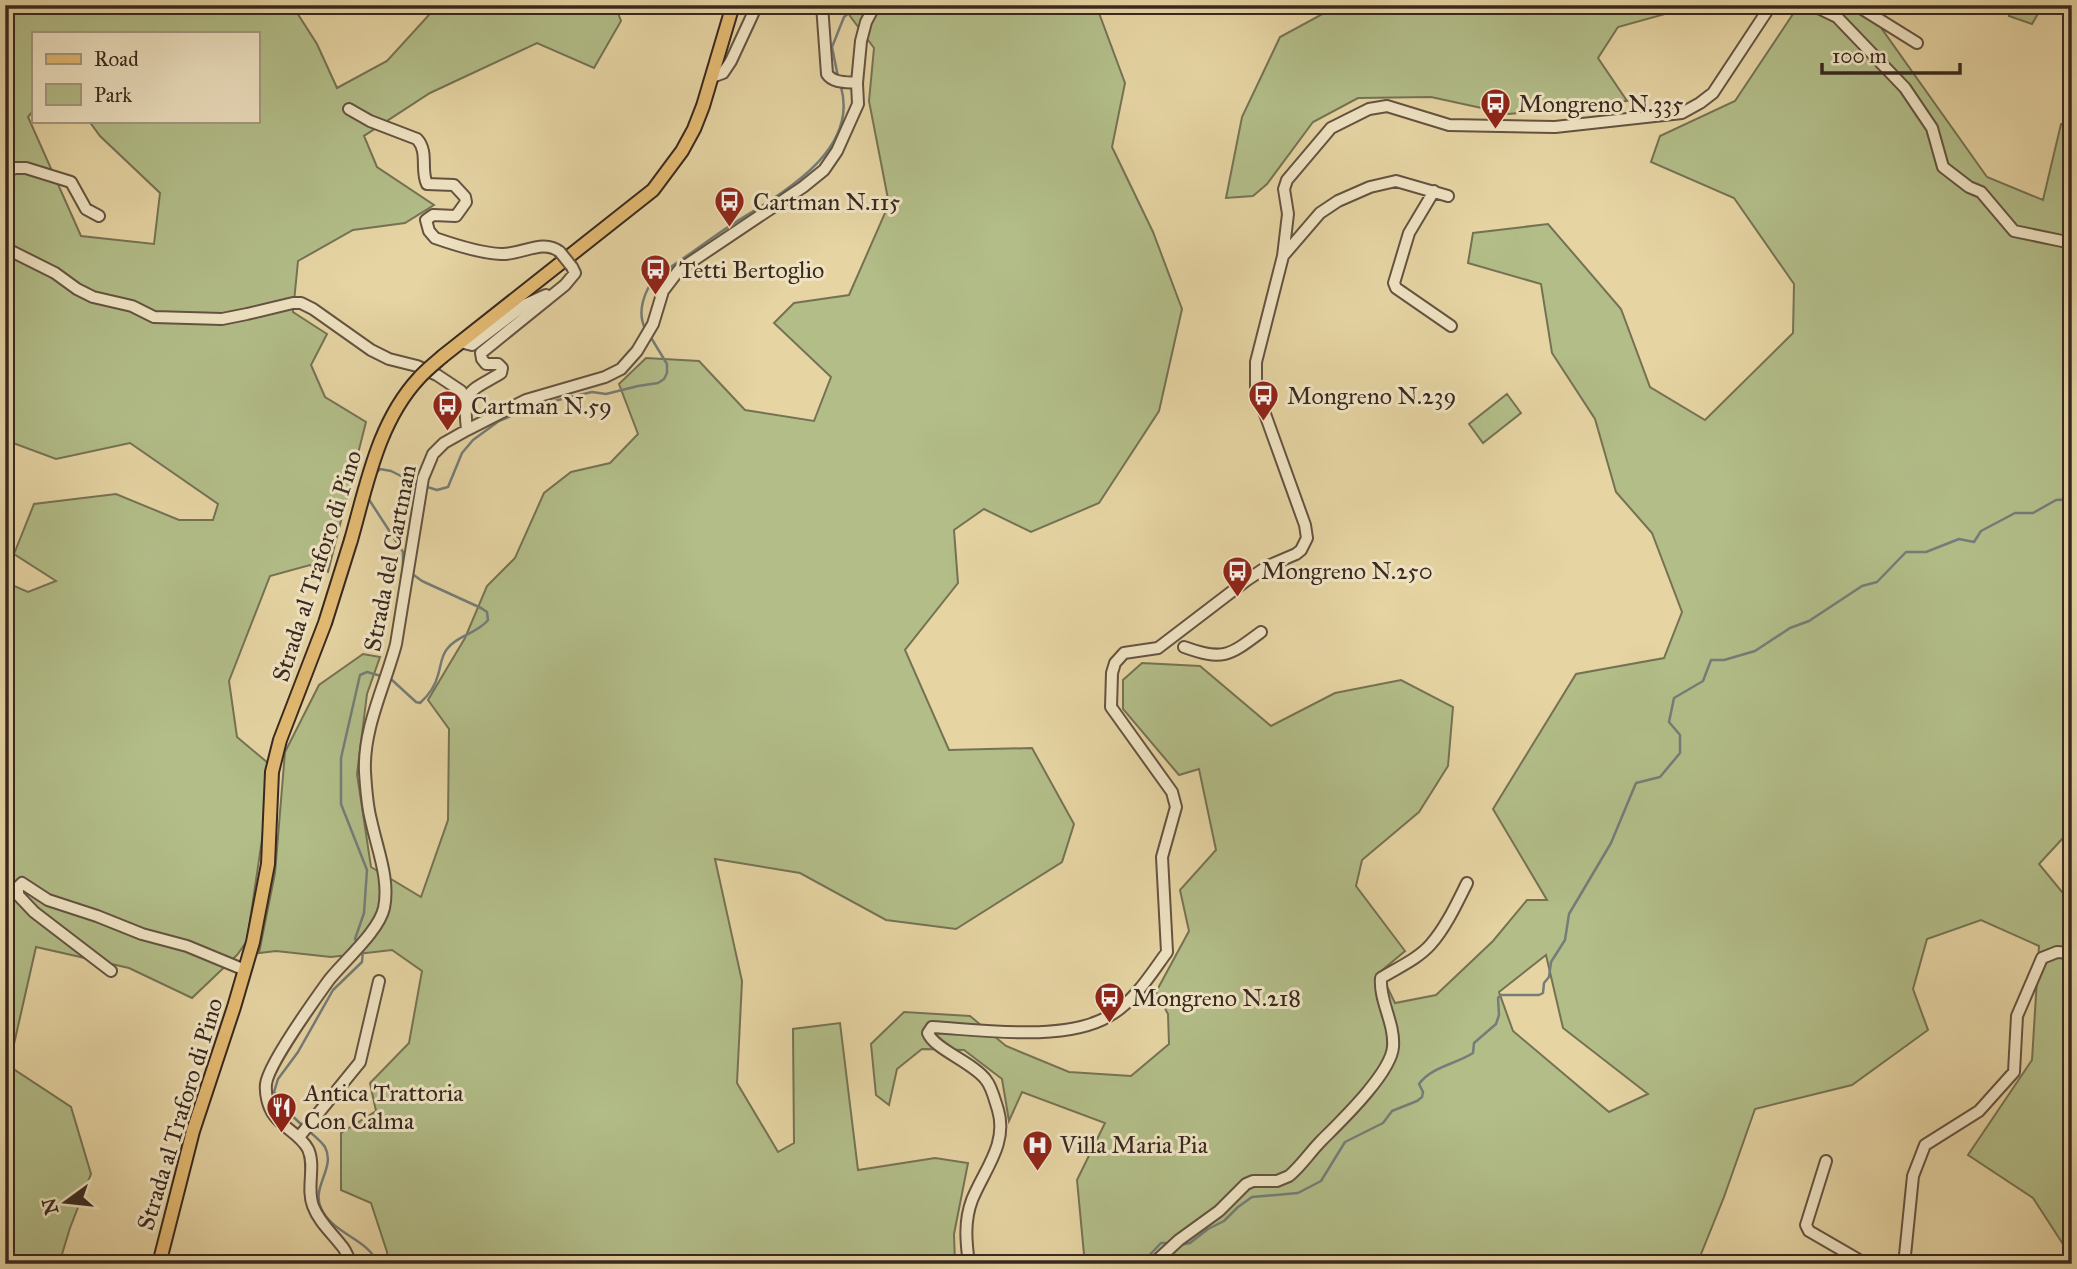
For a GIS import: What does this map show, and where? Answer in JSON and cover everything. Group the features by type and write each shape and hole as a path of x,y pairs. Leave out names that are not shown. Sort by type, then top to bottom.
{"main road":[{"name":"Strada al Traforo di Pino","path":"159,1264 193,1131 253,942 268,864 270,792 275,758 329,613 375,456 393,414 418,378 443,356 653,190 694,129 733,5"}],"street":[{"path":"712,77 723,73 731,61 757,5"},
{"name":"Strada del Cartman","path":"822,5 827,74 830,79 845,81"},
{"path":"1812,5 1837,17 1905,88 1932,128 1943,167 1969,187 1981,192 2014,231 2062,241 2072,240"},
{"path":"1856,5 1917,43"},
{"path":"969,1264 965,1238 971,1203 996,1153 1001,1132 999,1111 986,1080 960,1058 931,1040 928,1033 932,1027 1051,1032 1091,1025 1111,1015 1134,994 1167,952 1163,857 1176,807 1172,792 1111,707 1115,663 1124,653 1158,648 1247,580 1301,550 1307,538 1305,525 1259,399 1255,381 1256,362 1283,256 1287,214 1284,189 1287,180 1331,128 1369,108 1387,106 1449,125 1555,127 1682,113 1713,93 1767,7"},
{"name":"Strada del Cartman","path":"845,81 866,22 873,10"},
{"name":"Strada del Cartman","path":"300,1136 274,1115 267,1099 266,1085 270,1071 309,1009 383,913 387,891 370,817 365,771 367,743 379,696 390,668 406,590 423,478 433,454 444,443 526,400 605,377 621,369 637,351 653,324 663,291 679,271 824,170 837,151 858,104 845,81"},
{"path":"349,109 370,121 420,141 427,184 454,186 467,198 456,216 428,217 425,220 435,238 500,254 518,253 545,245 553,246 575,273 565,285 484,349 481,354 486,364 498,364 502,368 501,373 470,391 466,400 467,430"},
{"path":"5,173 15,168 26,168 71,182 86,209 99,216"},
{"path":"1283,256 1320,213 1338,201 1370,187 1396,181 1448,195"},
{"path":"1434,191 1409,233 1394,283 1396,288 1451,326"},
{"path":"5,248 55,273 93,297 132,306 154,317 222,318 302,303 371,351 437,375 461,391 466,400"},
{"path":"460,342 472,345 526,304 565,285"},
{"path":"1166,642 1207,654 1228,654 1238,650 1261,632"},
{"path":"111,971 34,912 18,895 18,887 22,883 48,900 142,934 187,946 245,970"},
{"path":"1153,1264 1179,1240 1219,1211 1245,1184 1253,1181 1277,1181 1289,1176 1349,1114 1392,1055 1392,1033 1382,995 1381,978 1431,944 1467,883"},
{"path":"1901,1264 1905,1255 1913,1176 1925,1145 1979,1111 2014,1072 2017,1016 2042,958 2057,952 2072,953"},
{"path":"351,1264 344,1247 324,1225 313,1206 310,1189 311,1164 308,1150 300,1136 360,1062 379,981"},
{"path":"1826,1161 1806,1225 1809,1231 1866,1264"}],"green space":[{"path":"5,5 292,5 317,44 337,88 387,61 438,5 615,5 621,21 594,68 537,43 430,93 364,136 377,167 434,205 405,223 353,230 298,261 293,312 327,334 311,365 325,397 366,422 328,572 310,565 270,576 229,681 237,737 268,763 264,826 247,941 237,955 192,998 129,968 36,947 9,1066 71,1107 91,1174 59,1264 5,1264 5,582 28,592 56,581 14,554 34,504 116,494 179,520 213,520 218,504 130,443 56,459 5,440","holes":["32,32 259,32 259,122 90,122 100,136 160,193 154,244 81,236 28,117 32,112"]},
{"path":"846,5 888,5 905,13 908,5 1096,5 1125,83 1112,147 1153,232 1182,309 1159,411 1099,503 1031,532 984,509 954,530 958,583 905,650 949,750 1032,748 1074,824 1062,862 956,929 886,920 800,873 715,859 742,981 737,1083 778,1152 794,1143 793,1029 840,1023 858,1170 935,1158 968,1163 954,1234 955,1264 875,1264 859,1256 853,1264 388,1264 387,1252 371,1203 341,1190 341,1133 376,1111 370,1083 409,1043 422,971 392,950 331,957 276,951 259,953 275,873 285,752 319,685 363,654 380,657 367,694 357,774 371,867 421,897 448,820 449,729 428,700 465,638 487,586 515,558 544,493 571,472 610,463 638,434 619,384 646,358 699,361 745,410 814,421 831,377 774,323 794,303 849,295 889,204 869,101 874,48 850,16"},
{"path":"1339,5 1679,5 1676,11 1618,27 1598,58 1627,101 1509,114 1431,97 1358,98 1313,122 1267,184 1253,196 1226,198 1242,117 1280,37"},
{"path":"1799,5 1877,5 1882,29 1987,177 2043,200 2061,124 2072,125 2072,841 2063,838 2039,864 2072,904 2072,1258 2033,1198 1968,1155 2032,1060 2039,946 1981,920 1927,939 1913,989 1928,1030 1852,1085 1755,1109 1697,1264 1094,1264 1084,1254 1077,1180 1105,1123 1022,1092 1009,1121 1002,1079 964,1050 922,1049 897,1069 889,1105 876,1095 871,1044 904,1012 970,1016 1006,1046 1069,1072 1131,1076 1169,1044 1168,1014 1156,992 1189,931 1180,890 1216,850 1199,769 1179,775 1123,709 1123,680 1142,663 1200,666 1271,726 1335,693 1401,680 1453,707 1448,766 1419,812 1362,860 1356,886 1405,951 1380,972 1395,1003 1436,995 1493,941 1527,900 1547,900 1493,809 1576,674 1664,658 1682,612 1652,533 1616,492 1595,419 1552,353 1541,284 1468,263 1473,233 1548,224 1621,309 1650,387 1705,420 1793,333 1794,284 1734,198 1651,162 1660,136 1735,101","holes":["1546,955 1563,1028 1648,1094 1609,1112 1513,1031 1499,992"]},
{"path":"2009,5 2059,5 2039,12 2032,24 2009,16"},
{"path":"1507,394 1521,413 1483,443 1469,424"}],"waterway":[{"path":"838,77 832,47 844,17 858,5"},
{"path":"646,330 642,316 643,302 648,288 657,276 789,187 826,153 838,133 843,111 841,87"},
{"path":"424,486 437,490 448,487 462,453 473,440 499,421 558,400 592,392 606,394 658,383 667,373 667,364 650,336"},
{"path":"374,475 380,469 391,471 417,484"},
{"path":"368,498 403,552 405,570"},
{"path":"1180,1245 1190,1243 1224,1221 1252,1197 1298,1193 1321,1181 1345,1142 1383,1123 1392,1111 1422,1097 1419,1084 1424,1078 1473,1053 1474,1043 1496,1024 1499,1015 1498,998 1501,995 1543,993 1551,962 1565,940 1569,914 1611,843 1636,783 1660,777 1680,753 1680,735 1669,722 1674,698 1703,681 1711,660 1724,660 1755,651 1790,628 1809,621 1862,586 1877,582 1906,552 1926,552 1959,539 1974,542 1981,531 2015,513 2033,513 2056,500 2072,499"},
{"path":"387,678 420,703 433,687 442,658 451,644 488,620 487,612 481,608 422,581 411,573"},
{"path":"357,942 355,939 364,913 367,870 341,804 341,758 360,675 367,672 381,676"},
{"path":"304,1127 286,1110 274,1092 278,1079 298,1052 333,990 362,962 361,947"},
{"path":"309,1131 325,1147 328,1155 319,1193 321,1208 333,1224 367,1248 378,1264"},
{"path":"1141,1264 1161,1243 1168,1243"}],"place":[{"name":"Mongreno N.335","path":"1495,131"},
{"name":"Cartman N.115","path":"730,229"},
{"name":"Tetti Bertoglio","path":"656,297"},
{"name":"Mongreno N.239","path":"1264,423"},
{"name":"Cartman N.59","path":"448,433"},
{"name":"Mongreno N.250","path":"1238,598"},
{"name":"Mongreno N.218","path":"1109,1025"},
{"name":"Antica Trattoria Con Calma","path":"281,1134"},
{"name":"Villa Maria Pia","path":"1037,1172"}]}
